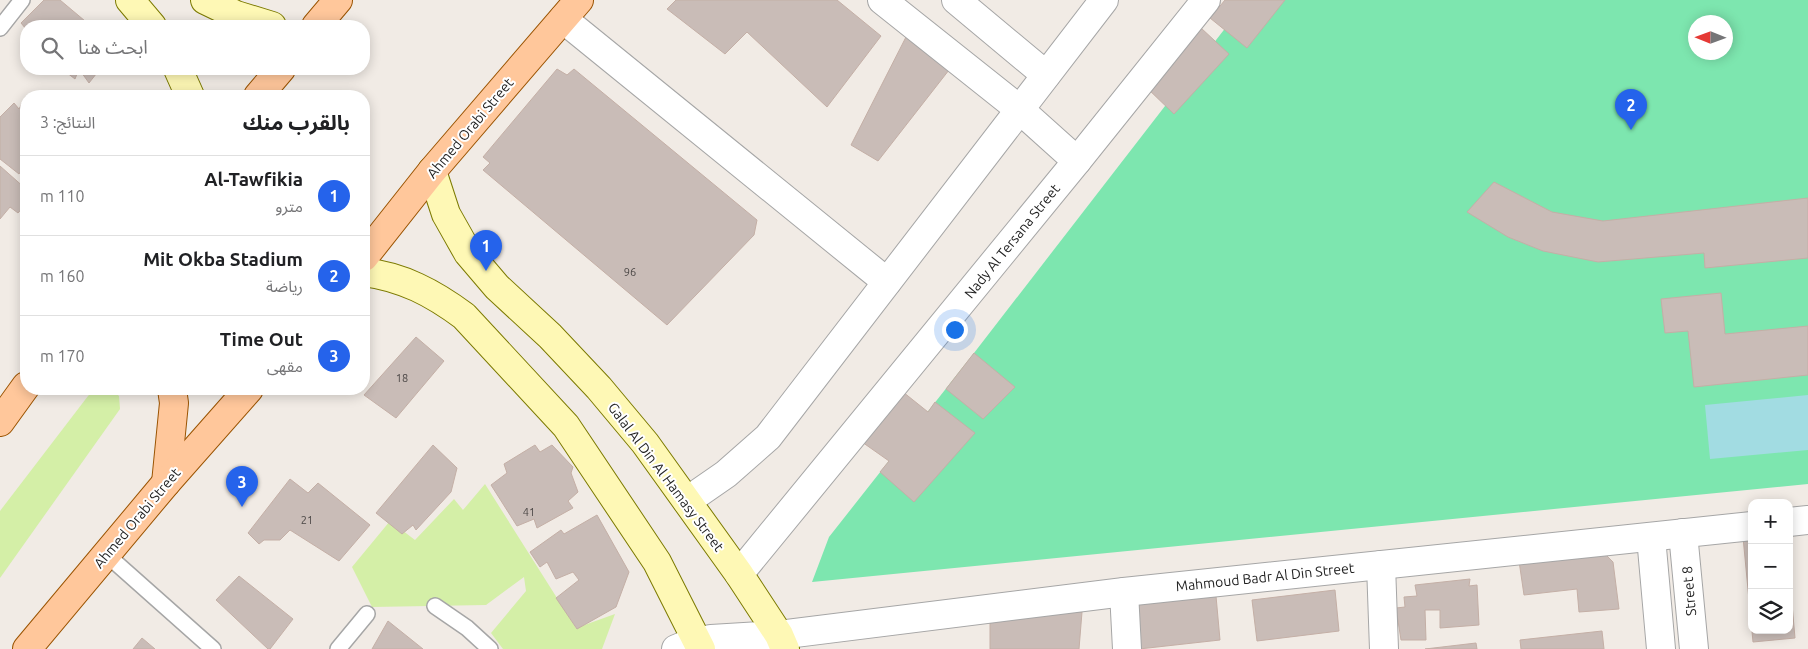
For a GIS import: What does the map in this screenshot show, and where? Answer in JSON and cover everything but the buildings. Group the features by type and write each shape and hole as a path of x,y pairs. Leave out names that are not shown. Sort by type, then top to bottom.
{"main road":[{"path":"130,0 147,20"},
{"path":"205,0 236,15 252,20"},
{"path":"321,20 338,0"},
{"name":"Ahmed Orabi Street","path":"370,249 432,171 571,10"},
{"path":"181,75 187,90"},
{"path":"263,90 276,75"},
{"name":"Galal Al Din Al Hamasy Street","path":"432,171 446,214 456,234 473,259 497,287 550,336 599,388 645,443 739,574 782,642"},
{"path":"370,273 401,280 424,289 445,301 464,316 566,426 657,562 691,647"},
{"path":"0,422 20,395"},
{"path":"166,483 174,403 173,395"},
{"name":"Ahmed Orabi Street","path":"27,649 166,483 244,395"}],"street":[{"path":"882,0 1019,109 1077,161"},
{"path":"956,0 1046,75"},
{"path":"687,500 726,474 768,437 1104,0"},
{"name":"Nady Al Tersana Street","path":"739,574 1077,161 1206,0"},
{"path":"571,10 887,282"},
{"path":"1793,522 1808,520"},
{"name":"Mahmoud Badr Al Din Street","path":"691,647 782,642 1124,592 1748,526"},
{"name":"Street 8","path":"1683,533 1694,649"},
{"path":"1651,537 1661,649"},
{"path":"1381,565 1384,649"},
{"path":"1124,592 1127,649"}],"lane":[{"path":"0,28 22,0"},
{"path":"106,554 213,649"},
{"path":"435,606 467,628 490,649"},
{"path":"338,649 367,614"}],"green space":[{"path":"1247,0 1808,0 1808,484 812,582 829,537"},
{"path":"118,395 120,409 0,578 0,511 88,396"},
{"path":"485,484 576,628 615,614 602,649 503,649 491,633 526,591 524,577 486,605 372,607 352,567 390,521 415,540 454,499 463,510"}],"water":[{"path":"1808,395 1808,450 1710,459 1705,405"}],"place":[{"name":"Mit Okba Stadium","path":"1631,130"},
{"name":"Al-Tawfikia","path":"486,271"},
{"name":"Time Out","path":"242,507"}]}
